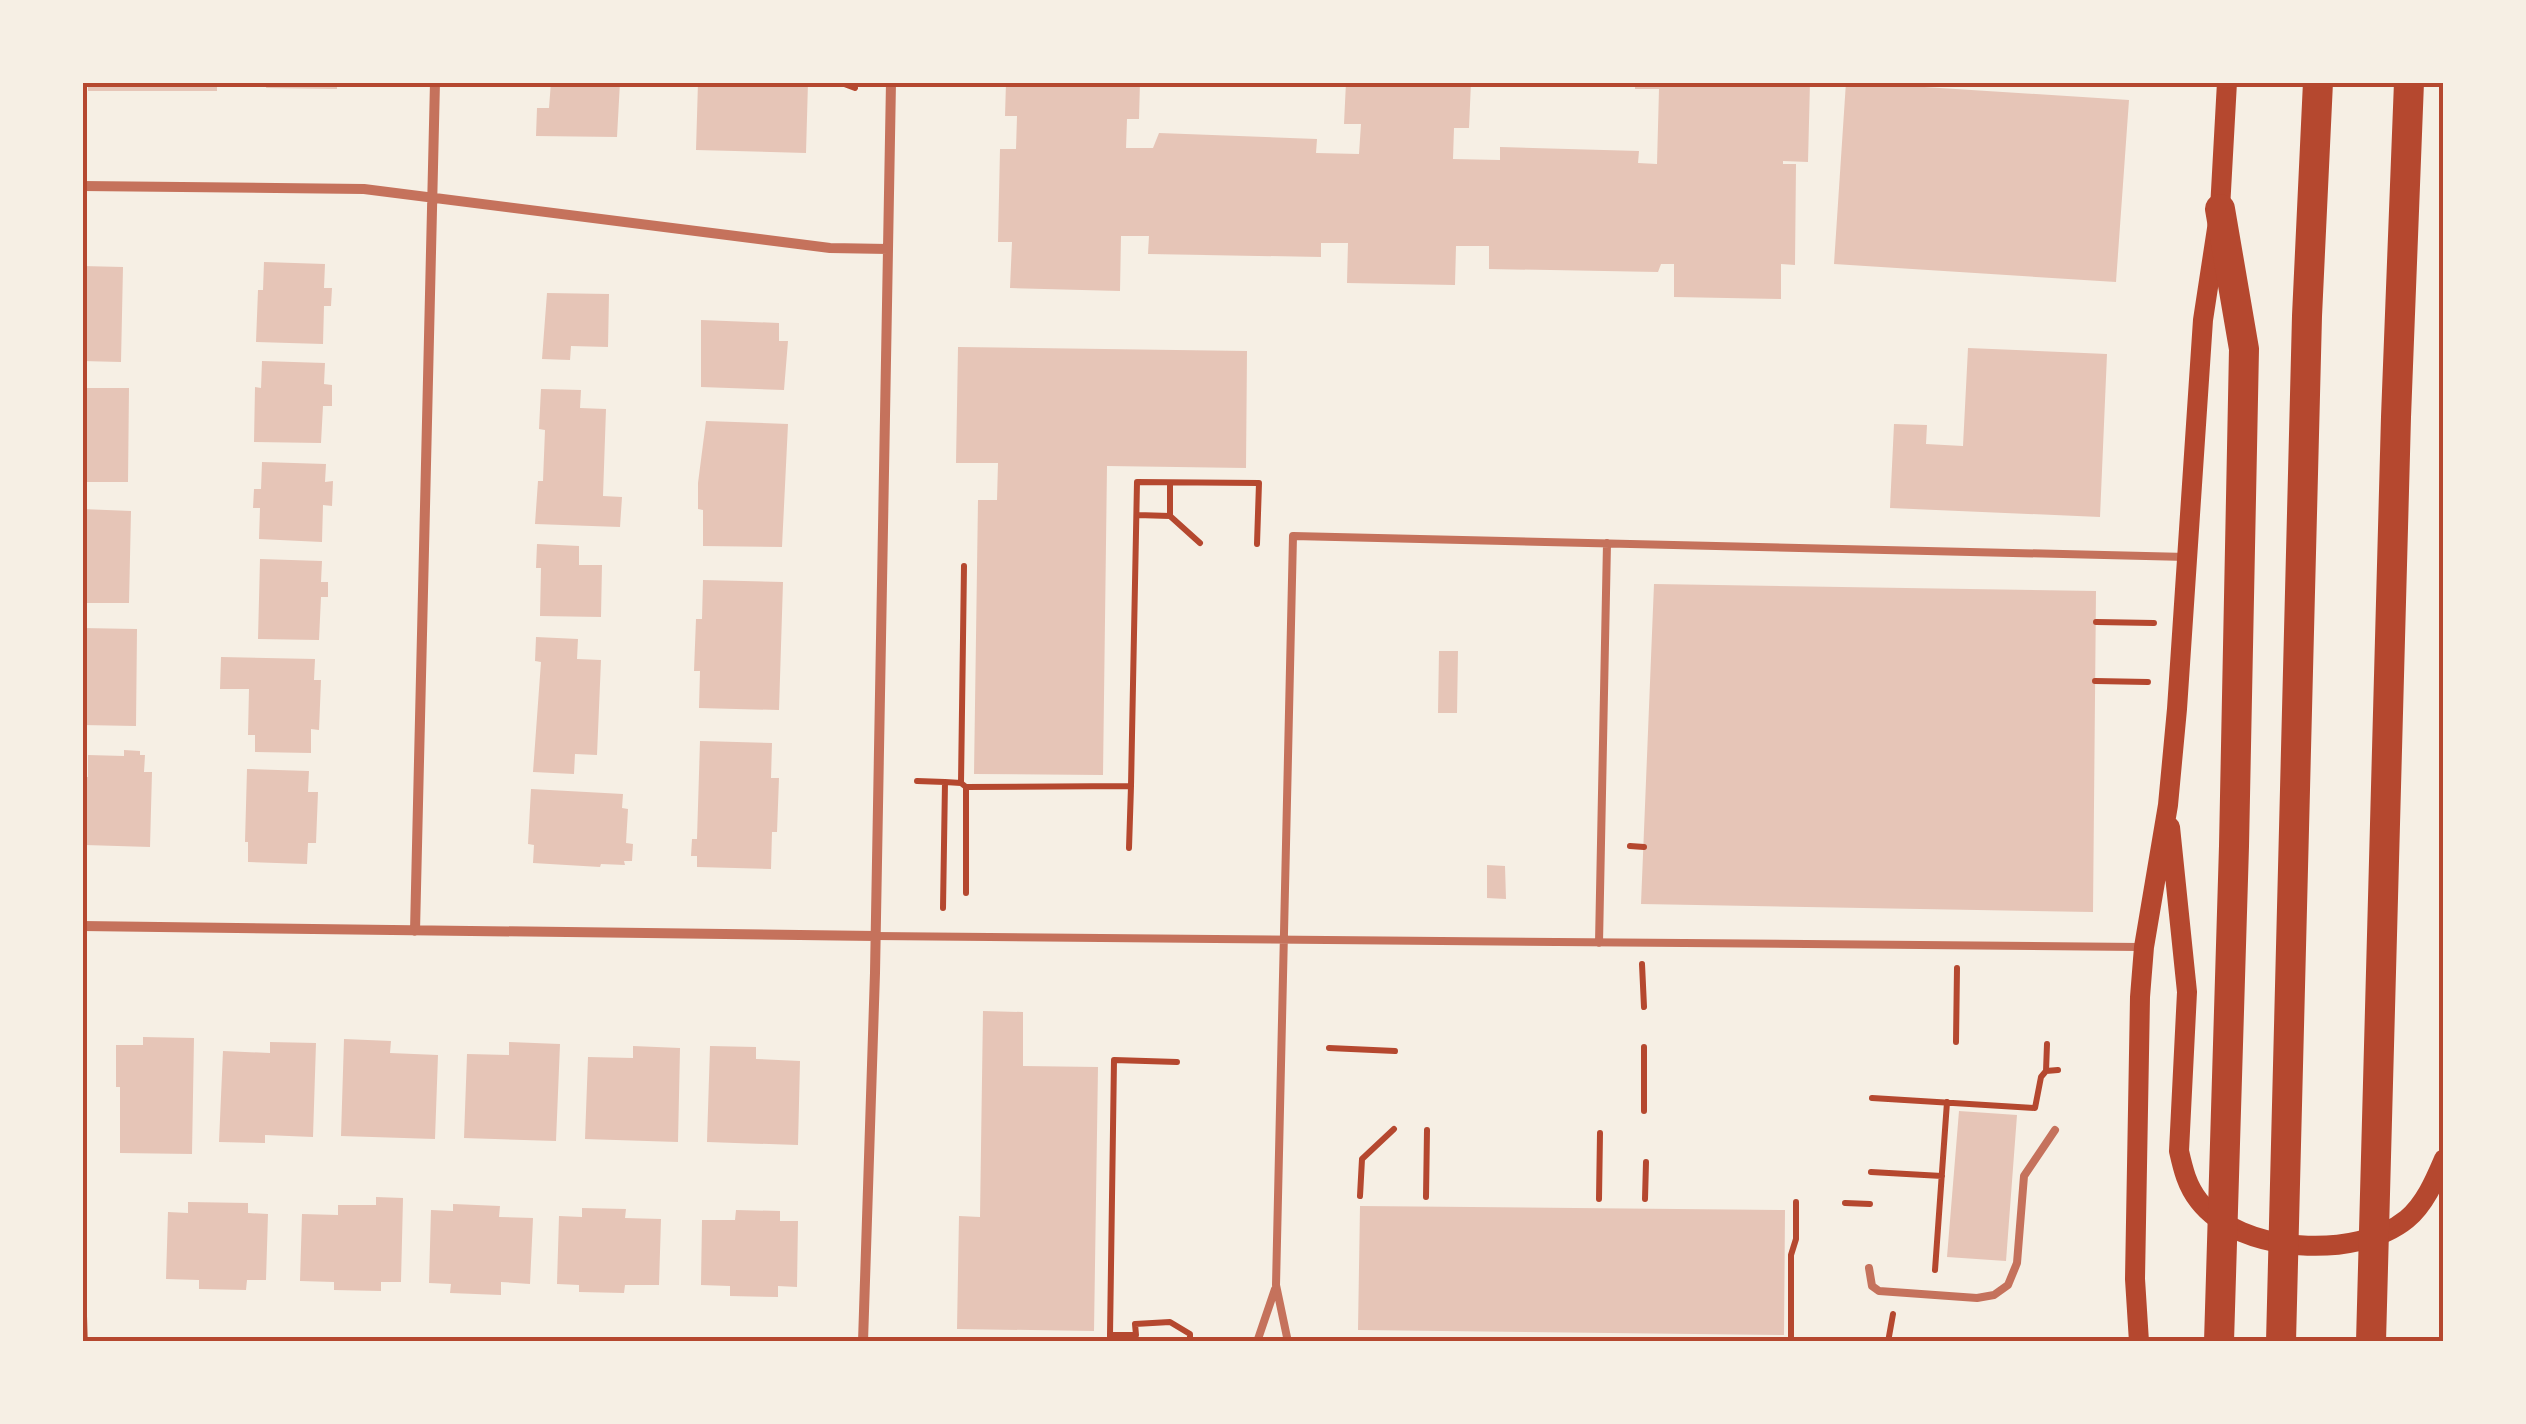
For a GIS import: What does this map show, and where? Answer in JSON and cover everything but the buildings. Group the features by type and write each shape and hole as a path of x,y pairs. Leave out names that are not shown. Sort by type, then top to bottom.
{"highway":[{"path":"2282,1342 2306,372 2318,82"},
{"path":"2370,1342 2395,436 2409,82"},
{"path":"2219,1342 2244,349 2220,209"}],"main road":[{"path":"2139,1342 2135,1279 2136,1102 2144,947 2168,805 2189,557 2203,320 2220,209 2228,82"},
{"path":"2168,805 2188,992 2178,1151 2200,1203 2218,1220 2253,1237 2290,1245 2326,1246 2359,1241 2388,1232 2410,1217 2427,1195 2444,1159"}],"street":[{"path":"415,931 435,82"},
{"path":"863,1342 876,936 892,82"},
{"path":"82,186 337,188 830,248 888,249"},
{"path":"82,926 876,936"},
{"path":"82,1316 83,1342"}],"lane":[{"path":"1288,1342 1276,1285 1293,536 2189,557"},
{"path":"1600,943 1607,543"},
{"path":"876,936 2144,947"},
{"path":"1869,1268 1872,1286 1879,1291 1977,1298 2001,1291 2013,1278 2018,1262 2024,1176 2055,1130"},
{"path":"1256,1342 1276,1285"}],"path":[{"path":"839,82 855,88"},
{"path":"1129,848 1137,482 1258,483 1257,544"},
{"path":"1170,482 1170,516"},
{"path":"1136,515 1170,516 1200,542"},
{"path":"964,566 966,893"},
{"path":"2096,622 2156,624"},
{"path":"2095,681 2148,682"},
{"path":"917,781 1131,786"},
{"path":"943,908 945,782"},
{"path":"1630,846 1644,847"},
{"path":"1642,964 1644,1007"},
{"path":"1956,1042 1957,967"},
{"path":"2046,1072 2047,1044"},
{"path":"1644,1047 1644,1112"},
{"path":"1330,1048 1396,1051"},
{"path":"1177,1062 1114,1060 1110,1338 1136,1335 1136,1324 1170,1322 1190,1334 1190,1342"},
{"path":"1872,1098 2035,1108 2040,1077 2058,1070"},
{"path":"1934,1280 1947,1102"},
{"path":"1360,1196 1362,1159 1394,1129"},
{"path":"1426,1197 1427,1130"},
{"path":"1599,1198 1600,1133"},
{"path":"1645,1199 1646,1162"},
{"path":"1871,1172 1942,1176"},
{"path":"1791,1342 1791,1255 1796,1239 1796,1202"},
{"path":"1845,1203 1870,1204"},
{"path":"1888,1342 1897,1304"}]}
